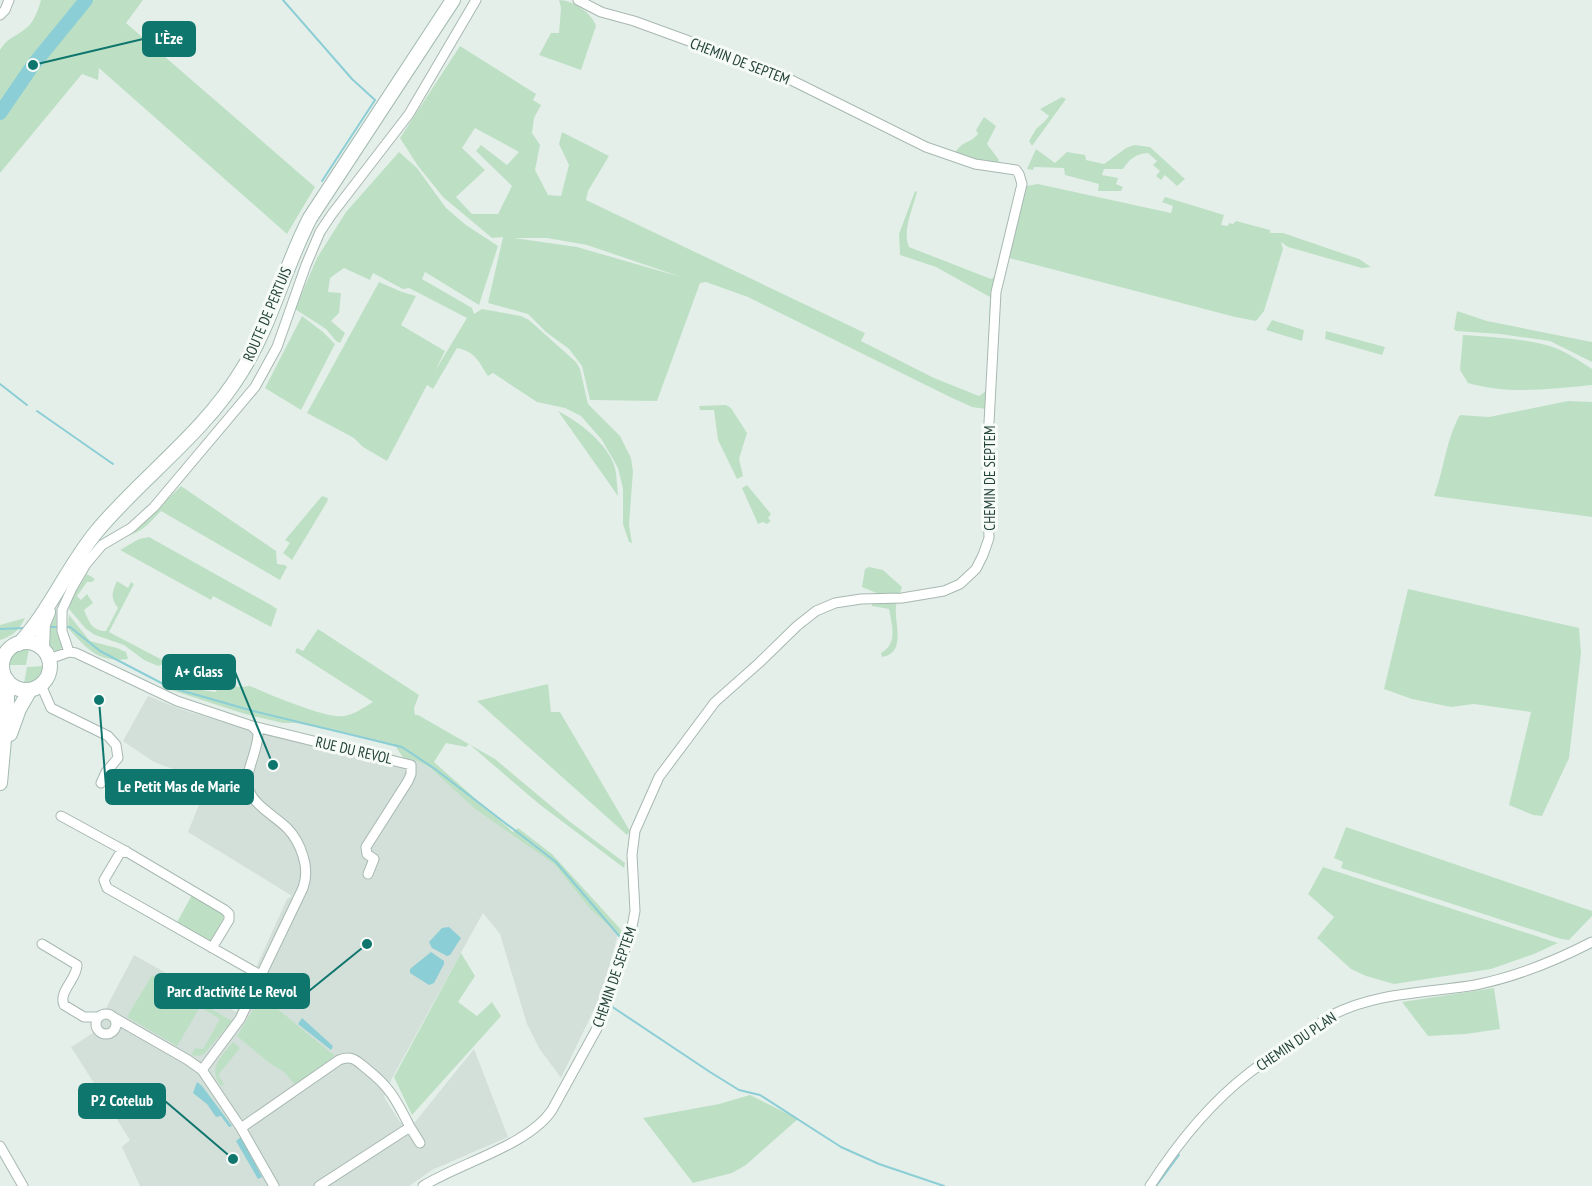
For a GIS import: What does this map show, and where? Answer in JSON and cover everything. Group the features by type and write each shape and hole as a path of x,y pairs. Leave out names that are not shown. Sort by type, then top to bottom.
{"main road":[{"name":"ROUTE DE PERTUIS","path":"19,644 95,534 136,488 194,432 242,372 262,332 297,243 310,218 453,0"},
{"name":"ROUTE DE PERTUIS","path":"408,70 461,0"},
{"name":"ROUTE DE PERTUIS","path":"45,653 43,624 55,594"},
{"path":"0,783 8,707 7,680 2,666 7,652 27,642 45,653 50,670 18,710 3,756"},
{"path":"7,680 17,688 35,688"}],"street":[{"path":"0,15 9,0"},
{"path":"69,652 61,626 62,610 86,564 102,546 131,528 154,507 260,380 277,346 320,232 409,114 476,0"},
{"name":"CHEMIN DE SEPTEM","path":"423,1186 440,1175 528,1133 546,1119 552,1110 601,1021 631,932 635,911 632,855 635,831 659,777 715,702 816,611 835,603 861,599 902,598 944,591 960,584 976,569 989,538 987,460 996,291 1022,184 1016,170 975,164 926,147 777,73 634,21 601,12 578,0"},
{"path":"45,653 69,652 82,655 177,701 252,726 257,731 258,737 248,789 258,803 291,833 300,847 306,871 303,888 240,1019 202,1070"},
{"path":"35,688 51,708 105,734 114,741 118,758 106,772 101,783"},
{"name":"RUE DU REVOL","path":"252,726 411,765 411,774 366,847 366,852 374,859 368,874"},
{"path":"61,816 126,851 229,914 229,920 212,948"},
{"path":"126,851 120,853 104,880 105,886 262,976"},
{"name":"CHEMIN DU PLAN","path":"1149,1186 1182,1140 1220,1099 1248,1074 1332,1015 1375,999 1477,984 1514,975 1569,954 1592,942"},
{"path":"42,944 77,964 77,970 62,997 64,1005 84,1017 98,1017 104,1014 113,1017 202,1070 241,1128 274,1186"},
{"path":"98,1017 96,1027 100,1033 106,1035 115,1029 116,1023 113,1017"},
{"path":"241,1128 339,1060 347,1057 356,1060 386,1085 420,1143"},
{"path":"319,1186 410,1127"},
{"path":"0,1146 23,1186"}],"shaded area":[{"path":"148,696 183,710 259,733 341,754 415,760 429,767 475,809 555,865 590,909 618,934 602,993 561,1078 539,1048 527,1024 500,934 483,913 392,1078 384,1097 400,1122 415,1122 474,1049 508,1137 432,1170 409,1186 140,1186 122,1147 130,1140 71,1047 93,1033 134,955 236,1012 287,899 292,896 188,832 208,782 154,762 123,741"}],"green space":[{"path":"41,0 143,0 126,23 315,187 287,234 99,68 98,80 82,74 0,173 0,50 31,23"},
{"path":"559,0 570,2 581,8 596,26 581,70 539,55 551,33 559,33 561,8"},
{"path":"460,46 536,94 533,100 541,105 534,118 532,133 540,145 535,170 548,195 561,196 569,165 559,144 562,132 609,156 588,191 586,200 865,333 861,341 934,378 979,396 986,391 987,385 990,297 936,267 900,255 899,234 915,191 917,192 907,227 909,247 991,279 994,277 1002,253 986,409 972,407 748,297 706,282 700,283 657,401 590,400 582,366 569,349 546,332 528,314 488,303 503,237 492,238 443,197 418,166 400,138","holes":["475,128 519,152 507,165 481,145 476,151 512,186 498,214 472,214 456,197 485,170 462,148","514,238 547,238 587,245 681,277 577,247"]},
{"path":"1062,97 1066,99 1032,146 1029,141 1036,129 1049,116 1040,109"},
{"path":"984,117 996,126 987,144 999,160 996,165 954,154 978,134 976,130"},
{"path":"1134,145 1150,147 1185,179 1177,186 1165,175 1161,180 1156,176 1160,171 1153,165 1157,161 1148,153 1133,158 1123,169 1104,169 1102,175 1118,178 1116,184 1123,187 1121,191 1098,191 1099,184 1065,175 1064,168 1034,167 1033,170 1027,169 1036,149 1055,163 1067,152 1085,155 1086,160 1104,164"},
{"path":"399,152 417,168 446,208 466,225 498,246 479,305 425,272 422,279 472,308 474,314 482,309 521,316 529,320 576,362 580,369 588,404 620,436 631,458 633,471 629,525 632,543 629,542 623,524 623,489 618,468 602,440 581,416 565,408 537,402 493,373 488,376 476,358 463,350 457,348 433,389 427,385 387,461 363,447 354,438 307,413 379,282 416,296 401,325 445,351 435,371 467,318 409,288 403,289 373,273 370,280 344,268 330,278 328,292 341,293 339,313 331,321 345,333 340,343 326,329 295,309 317,258 346,212"},
{"path":"1038,184 1171,213 1173,206 1162,202 1165,197 1224,215 1221,225 1228,226 1229,223 1233,224 1236,221 1270,230 1270,233 1283,233 1359,259 1371,267 1362,268 1288,247 1281,242 1283,249 1264,311 1256,321 1235,317 1009,258 1026,186"},
{"path":"1457,311 1487,321 1592,342 1592,362 1550,341 1456,331 1454,329"},
{"path":"302,316 335,344 301,410 265,388"},
{"path":"1272,320 1304,330 1302,341 1266,330"},
{"path":"1326,331 1385,347 1382,355 1325,339"},
{"path":"1463,335 1526,341 1558,349 1592,369 1592,385 1514,390 1468,383 1460,370"},
{"path":"1568,401 1592,402 1592,517 1434,496 1451,434 1460,415 1489,417"},
{"path":"726,405 731,408 747,433 739,459 743,476 737,479 718,440 714,410 700,410 699,406"},
{"path":"558,411 592,434 606,450 615,468 618,496"},
{"path":"747,485 771,514 768,518 771,521 767,524 763,522 758,524 742,488"},
{"path":"181,486 276,551 277,564 287,567 280,580 161,511 142,529 128,535"},
{"path":"322,496 328,498 327,502 292,560 283,553 290,543 285,540"},
{"path":"149,537 277,609 271,627 213,596 211,600 120,550 139,539"},
{"path":"869,567 883,570 902,587 896,606 897,644 890,654 882,657 881,653 890,644 893,634 889,609 872,606 879,594 862,587 865,569"},
{"path":"87,574 95,579 87,582 77,596 81,600 87,594 93,603 84,610 94,627 106,631 118,608 113,595 117,581 128,588 131,582 134,584 109,632 170,664 190,670 188,672 164,664 158,666 144,660 124,645 95,635 86,629 69,609 73,596"},
{"path":"1408,589 1579,628 1581,653 1569,758 1542,816 1533,815 1509,805 1531,712 1474,704 1451,707 1412,699 1384,689"},
{"path":"56,609 57,633 63,647 58,651 51,646 47,636"},
{"path":"69,615 90,641 126,652 128,659 109,659 87,648 68,628"},
{"path":"25,618 15,632 0,640 0,625"},
{"path":"318,629 419,695 414,708 415,715 469,744 466,747 446,743 434,762 513,832 518,828 552,854 625,934 618,934 590,909 555,865 475,809 429,767 415,760 404,759 396,747 343,733 245,714 162,687 168,675 189,688 215,692 222,685 250,686 297,705 336,716 351,714 373,702 295,652 297,648 303,651"},
{"path":"29,649 26,665 9,665 16,653"},
{"path":"43,666 37,678 24,683 27,667"},
{"path":"548,684 551,712 560,712 630,831 627,835 477,701"},
{"path":"470,744 495,759 569,821 625,863 624,868 539,804"},
{"path":"1346,827 1592,911 1592,916 1569,940 1561,939 1341,868 1343,862 1334,858"},
{"path":"1323,867 1558,943 1491,969 1394,984 1366,976 1351,969 1317,938 1334,917 1308,894"},
{"path":"192,895 222,913 224,917 209,942 176,924"},
{"path":"461,953 475,976 458,1002 477,1016 492,1002 501,1016 412,1115 394,1077"},
{"path":"152,975 232,1021 204,1054 191,1055 195,1048 203,1049 220,1019 200,1007 177,1046 127,1017"},
{"path":"1494,988 1500,1029 1428,1036 1402,1002"},
{"path":"260,998 269,1002 335,1056 295,1085 284,1072 237,1036"},
{"path":"233,1042 240,1048 218,1075 224,1084 221,1086 215,1068"},
{"path":"750,1095 798,1119 746,1165 732,1173 693,1183 643,1118 719,1104"}],"water":[{"path":"449,927 461,938 447,956 432,948 429,942 442,928"},
{"path":"431,952 444,961 444,964 434,983 429,985 410,973 410,969"},
{"path":"302,1018 333,1046 331,1050 298,1024"},
{"path":"197,1082 232,1126 229,1127 221,1116 216,1117 207,1104 193,1093"},
{"path":"241,1137 262,1177 258,1179 236,1141"}],"waterway":[{"path":"0,113 33,65 86,0"},
{"path":"283,0 352,79 375,100 322,181"},
{"path":"0,384 27,405"},
{"path":"37,411 113,464"},
{"path":"47,627 59,627"},
{"path":"65,627 70,627 100,651 169,687 253,711 402,747 435,769 556,862 621,938 603,999 605,1000"},
{"path":"0,629 26,628"},
{"path":"608,1004 739,1090 760,1095 841,1147 879,1164 944,1186"},
{"path":"1156,1186 1179,1155"}],"place":[{"name":"L'Èze","path":"33,65"},
{"name":"Le Petit Mas de Marie","path":"99,700"},
{"name":"A+ Glass","path":"273,765"},
{"name":"Parc d'activité Le Revol","path":"367,944"},
{"name":"P2 Cotelub","path":"233,1159"}]}
